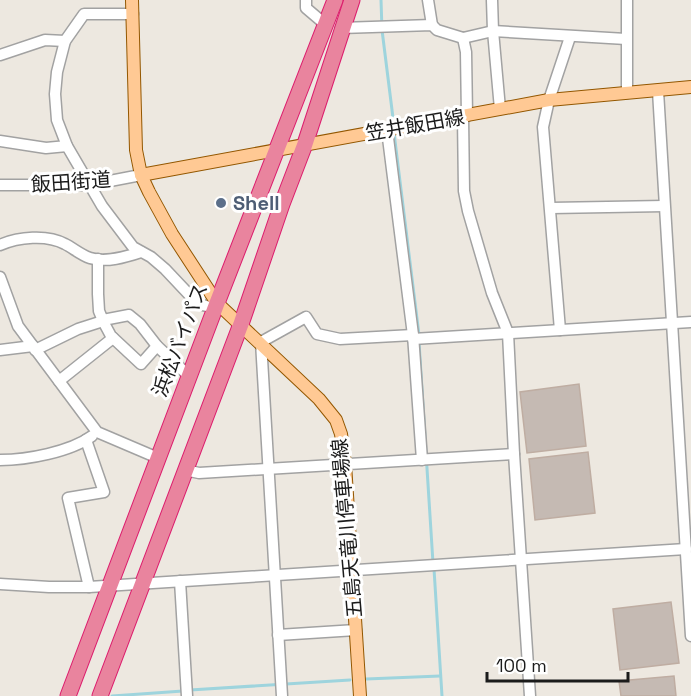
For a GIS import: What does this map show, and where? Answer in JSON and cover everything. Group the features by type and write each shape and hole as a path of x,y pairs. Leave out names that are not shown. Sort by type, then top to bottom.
{"highway":[{"name":"浜松バイパス","path":"100,696 241,324 305,144 334,26 335,0"},
{"name":"浜松バイパス","path":"68,696 276,150 334,26 352,0"}],"main road":[{"name":"五島天竜川停車場線","path":"132,0 136,150 141,175 172,234 216,305 261,342 319,399 336,420 341,434 345,464 360,696"},
{"name":"笠井飯田線","path":"141,175 549,100 691,87"}],"street":[{"path":"306,0 306,8 334,26 432,25"},
{"path":"428,0 432,25 437,30 463,38 492,31 627,39"},
{"path":"492,0 492,31 500,109"},
{"path":"627,0 627,93"},
{"path":"133,14 84,14 65,41 57,72 55,94 57,120 67,146 89,185 133,247 165,269 198,304 216,305"},
{"path":"560,330 543,127 549,100 570,37"},
{"path":"463,38 466,52 464,191 492,293 508,333 530,696"},
{"path":"0,55 45,40 65,41"},
{"path":"658,91 691,636"},
{"path":"392,129 413,337 422,460"},
{"path":"0,141 46,148 67,146"},
{"name":"飯田街道","path":"0,185 89,185 141,175"},
{"path":"551,208 664,206"},
{"path":"0,245 26,238 46,239 63,242 89,258 98,260 141,252"},
{"path":"98,260 99,311 113,338 141,364 157,346"},
{"path":"0,277 18,326 97,432 158,458"},
{"path":"0,350 34,348 78,329 129,315 189,376"},
{"path":"282,696 261,342 306,317 317,334 340,339 508,333 691,321"},
{"path":"59,381 113,338"},
{"path":"0,460 52,453 86,440 97,432"},
{"path":"86,440 104,492 68,498 89,587"},
{"path":"185,470 199,473 514,454"},
{"path":"0,584 89,587 686,549"},
{"path":"180,581 188,696"},
{"path":"278,635 356,630"}],"building":[{"path":"579,384 586,446 527,453 520,392"},
{"path":"588,452 595,513 535,520 529,459"},
{"path":"671,602 679,663 620,670 613,609"},
{"path":"674,676 676,696 621,696 619,681"}],"waterway":[{"path":"381,0 382,30 394,126"},
{"path":"394,133 419,335"},
{"path":"419,342 433,563"},
{"path":"434,569 442,696"},
{"path":"366,679 440,676"},
{"path":"190,690 350,680"},
{"path":"112,696 183,691"}],"place":[{"name":"Shell","path":"221,203"}]}
